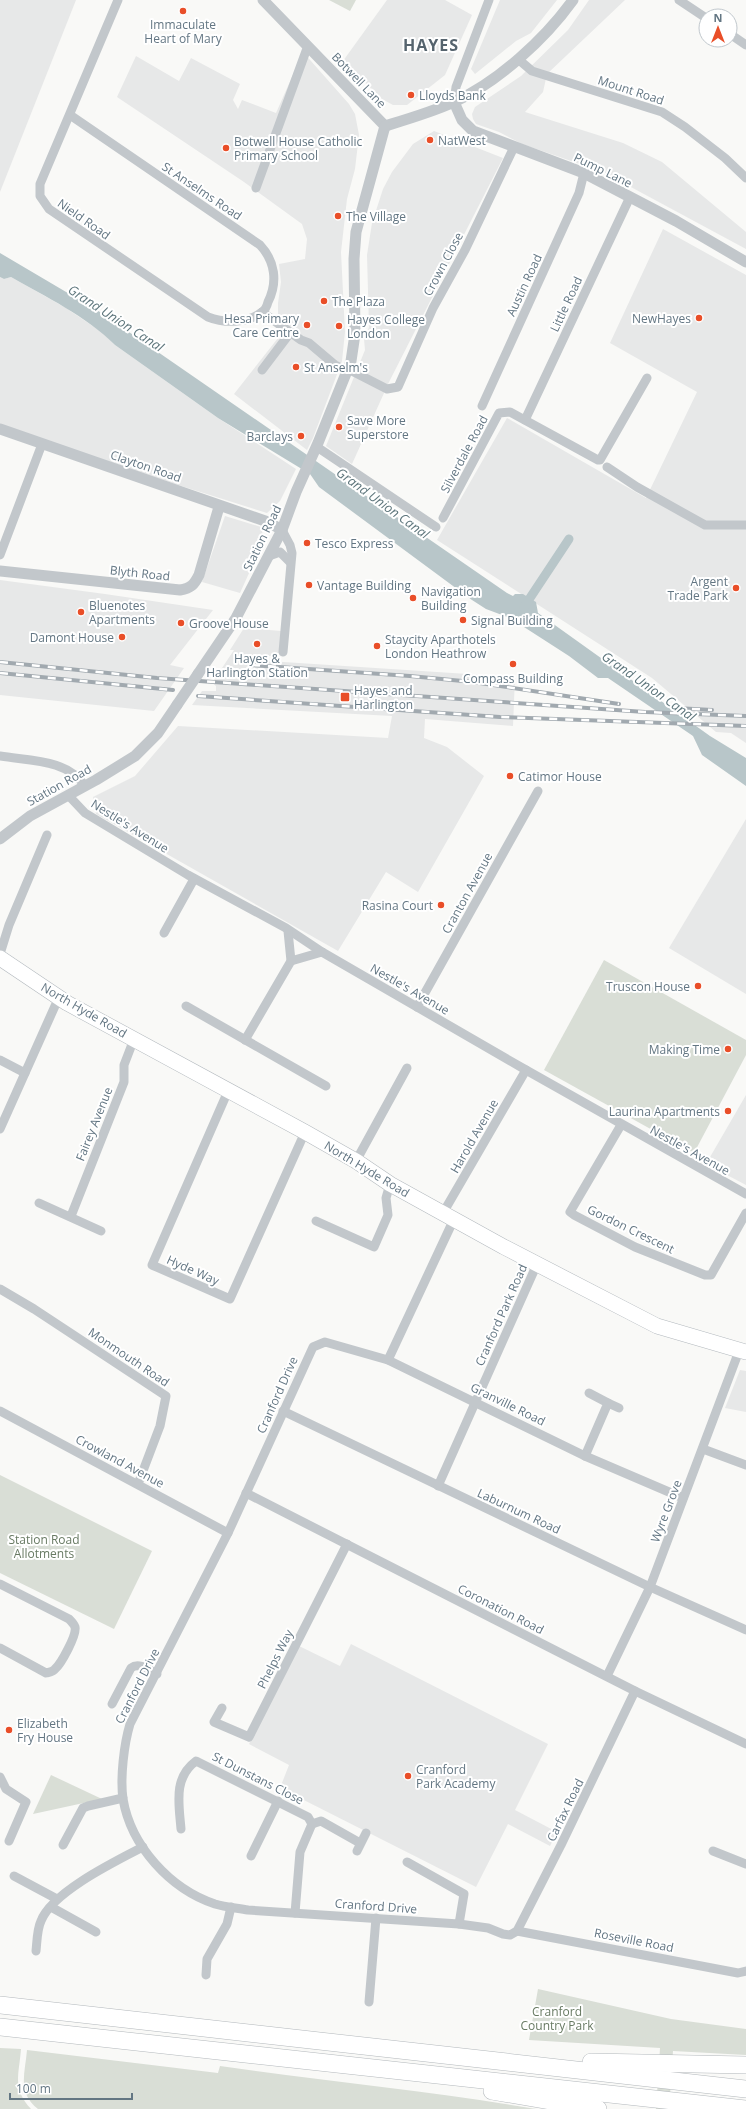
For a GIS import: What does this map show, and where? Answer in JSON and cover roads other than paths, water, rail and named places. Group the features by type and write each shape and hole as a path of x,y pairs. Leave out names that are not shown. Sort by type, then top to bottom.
{"highway":[{"path":"0,2005 517,2062 746,2089"},
{"path":"0,2027 344,2066 434,2073 746,2109"},
{"path":"517,2062 746,2065"},
{"path":"434,2073 489,2090 598,2109"}],"main road":[{"name":"North Hyde Road","path":"0,958 59,997 356,1160 390,1184 537,1264 657,1326 742,1352"}],"street":[{"name":"Nield Road","path":"118,0 40,184 40,196 46,206 208,317 220,321 233,321 251,317 262,312"},
{"name":"Botwell Lane","path":"263,0 385,126 454,102 489,82 518,59 550,27 573,0"},
{"path":"454,102 456,87 489,0"},
{"path":"679,0 698,13"},
{"path":"256,188 309,46"},
{"name":"Mount Road","path":"518,59 532,71 668,115 725,158 746,178"},
{"name":"Pump Lane","path":"454,102 462,120 472,131 584,173 698,233 746,262"},
{"name":"St Anselms Road","path":"70,115 260,245 271,260 274,274 272,292 262,312"},
{"name":"Station Road","path":"0,839 30,816 85,786 135,756 148,744 162,727 233,623 282,530 348,370 353,352 355,334 354,259 356,232 385,126"},
{"name":"Crown Close","path":"348,370 388,389 398,387 445,286 514,147"},
{"name":"Austin Road","path":"482,406 579,194 584,173"},
{"name":"Little Road","path":"525,420 630,197"},
{"path":"262,312 290,333 312,345 335,365 348,370"},
{"path":"262,370 290,333"},
{"name":"Silverdale Road","path":"443,518 499,413 510,412 596,460 600,460 647,378"},
{"name":"Clayton Road","path":"0,429 219,507 268,522 282,530"},
{"path":"0,555 42,444"},
{"path":"315,451 436,528"},
{"path":"607,467 637,487 705,525 746,526"},
{"name":"Blyth Road","path":"0,571 180,590 189,589 195,584 199,575 219,507"},
{"path":"282,530 290,545 283,652"},
{"path":"269,556 280,552 290,562"},
{"path":"0,756 58,765 73,771 85,786"},
{"name":"Cranton Avenue","path":"417,1007 538,791"},
{"name":"Nestle's Avenue","path":"68,795 85,813 194,879 286,928 288,931 322,952 621,1125 746,1194"},
{"path":"0,954 9,925 47,835"},
{"path":"164,933 194,879"},
{"path":"0,929 9,925"},
{"path":"245,1040 291,961 288,931"},
{"path":"291,961 322,952"},
{"path":"0,1128 59,997"},
{"path":"186,1006 326,1086"},
{"name":"Fairey Avenue","path":"71,1216 124,1082 124,1065 134,1039"},
{"path":"0,1060 25,1073"},
{"path":"356,1160 407,1068"},
{"name":"Harold Avenue","path":"388,1360 448,1216 526,1070"},
{"name":"Hyde Way","path":"228,1091 152,1265 230,1300 305,1132"},
{"name":"Gordon Crescent","path":"621,1125 570,1212 574,1215 635,1247 691,1270 710,1275 746,1213"},
{"path":"316,1221 374,1247 388,1215 386,1198 390,1184"},
{"path":"39,1203 71,1216 100,1231"},
{"name":"Cranford Park Road","path":"438,1486 537,1264"},
{"name":"Monmouth Road","path":"0,1289 34,1309 166,1396 160,1426 138,1484"},
{"name":"Granville Road","path":"319,1344 325,1342 388,1360 475,1401 585,1456 682,1498"},
{"name":"Cranford Drive","path":"319,1344 313,1347 310,1352 228,1533 130,1724 124,1742 123,1798 129,1818 143,1847 177,1885 215,1904 295,1913 459,1924 488,1928 503,1934 514,1933"},
{"name":"Wyre Grove","path":"607,1676 650,1587 682,1498 742,1352"},
{"path":"589,1393 619,1408"},
{"path":"585,1456 608,1403"},
{"name":"Crowland Avenue","path":"0,1411 228,1533"},
{"name":"Laburnum Road","path":"283,1411 650,1587 746,1630"},
{"path":"703,1449 746,1465"},
{"name":"Coronation Road","path":"246,1493 635,1691 746,1744"},
{"name":"Phelps Way","path":"222,1708 214,1722 249,1736 347,1544"},
{"path":"0,1584 69,1619 75,1626 75,1631 74,1636 54,1671 46,1673 0,1648"},
{"path":"112,1704 131,1668 138,1665 157,1674"},
{"name":"Carfax Road","path":"514,1933 561,1845 635,1691"},
{"name":"St Dunstans Close","path":"181,1829 178,1793 181,1781 191,1765 196,1761 308,1817 312,1824"},
{"path":"0,1777 6,1790 26,1802 9,1842"},
{"path":"63,1845 83,1808 123,1798"},
{"path":"251,1856 278,1801"},
{"path":"295,1913 300,1852 312,1824 321,1821 358,1847 366,1833"},
{"path":"36,1951 40,1920 57,1899 105,1867 143,1847"},
{"path":"713,1851 746,1864"},
{"path":"407,1862 464,1894 459,1924"},
{"path":"14,1876 57,1899"},
{"path":"51,1907 96,1932"},
{"path":"206,1975 207,1959 227,1924 231,1907"},
{"path":"370,2002 376,1918"},
{"name":"Roseville Road","path":"514,1933 738,1972 746,1971"}],"waterway":[{"path":"524,607 569,539"}],"railway":[{"path":"0,662 157,678 645,712 746,716"},
{"path":"252,665 473,682 619,704"},
{"path":"0,673 173,690"},
{"path":"198,696 500,717 746,726"},
{"path":"676,708 712,710"}],"place":[{"name":"Immaculate Heart of Mary","path":"183,11"},
{"name":"Lloyds Bank","path":"411,95"},
{"name":"NatWest","path":"430,140"},
{"name":"Botwell House Catholic Primary School","path":"226,148"},
{"name":"The Village","path":"338,216"},
{"name":"The Plaza","path":"324,301"},
{"name":"NewHayes","path":"699,318"},
{"name":"Hesa Primary Care Centre","path":"307,325"},
{"name":"Hayes College London","path":"339,326"},
{"name":"St Anselm's","path":"296,367"},
{"name":"Save More Superstore","path":"339,427"},
{"name":"Barclays","path":"301,436"},
{"name":"Tesco Express","path":"307,543"},
{"name":"Vantage Building","path":"309,585"},
{"name":"Argent Trade Park","path":"736,588"},
{"name":"Navigation Building","path":"413,598"},
{"name":"Bluenotes Apartments","path":"81,612"},
{"name":"Signal Building","path":"463,620"},
{"name":"Groove House","path":"181,623"},
{"name":"Damont House","path":"122,637"},
{"name":"Hayes & Harlington Station","path":"257,644"},
{"name":"Staycity Aparthotels London Heathrow","path":"377,646"},
{"name":"Compass Building","path":"513,664"},
{"name":"Hayes and Harlington","path":"345,697"},
{"name":"Catimor House","path":"510,776"},
{"name":"Rasina Court","path":"441,905"},
{"name":"Truscon House","path":"698,986"},
{"name":"Making Time","path":"728,1049"},
{"name":"Laurina Apartments","path":"728,1111"},
{"name":"Elizabeth Fry House","path":"9,1730"},
{"name":"Cranford Park Academy","path":"408,1776"}],"district":[{"name":"HAYES","path":"431,45"}],"water label":[{"name":"Grand Union Canal","path":"116,318"},
{"name":"Grand Union Canal","path":"383,503"},
{"name":"Grand Union Canal","path":"649,686"}],"park label":[{"name":"Station Road Allotments","path":"44,1546"},
{"name":"Cranford Country Park","path":"557,2018"}]}
